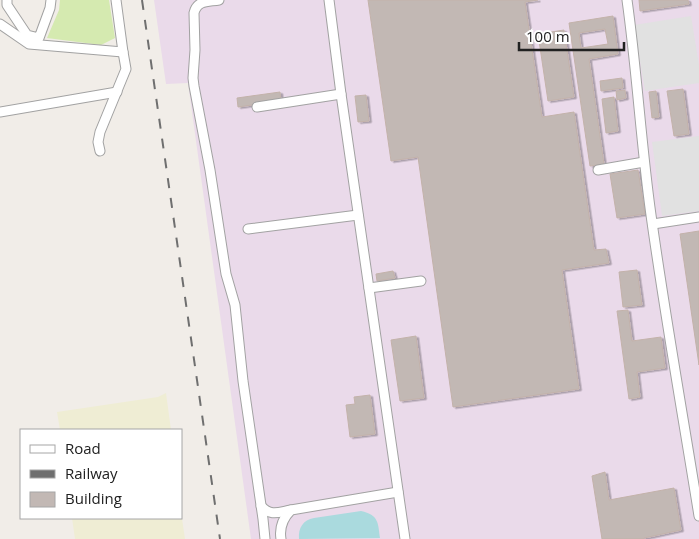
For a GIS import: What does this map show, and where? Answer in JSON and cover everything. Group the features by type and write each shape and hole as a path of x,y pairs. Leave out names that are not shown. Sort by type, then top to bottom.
{"street":[{"path":"7,0 7,5 27,34 39,38 51,0"},
{"path":"100,151 98,142 100,132 126,70 116,0"},
{"path":"194,0 194,86 210,170 226,274 235,306 243,381 265,539"},
{"path":"194,14 195,9 200,3 219,0"},
{"path":"329,0 405,539"},
{"path":"627,0 644,162 699,511"},
{"path":"0,24 29,44 122,52"},
{"path":"35,37 35,41 44,45"},
{"path":"0,112 117,92"},
{"path":"257,107 341,94"},
{"path":"598,170 644,162"},
{"path":"248,229 358,215"},
{"path":"653,224 699,217"},
{"path":"369,288 422,281"},
{"path":"261,506 270,513 276,513 398,492"},
{"path":"281,539 282,522 291,510"}],"shaded area":[{"path":"154,0 699,0 699,539 251,539 188,83 166,84"},
{"path":"691,16 699,65 699,83 645,91 634,25"},
{"path":"699,136 699,211 662,216 652,142"},
{"path":"166,393 171,429 60,429 57,412 158,397"},
{"path":"72,519 182,519 185,539 75,539"}],"green space":[{"path":"60,0 109,0 115,38 101,45 47,38 59,10"}],"water":[{"path":"361,511 374,517 378,524 380,538 299,539 299,531 302,525 310,519"}],"building":[{"path":"368,0 538,0 525,2 542,117 574,112 594,250 606,249 609,263 562,270 579,389 453,407 418,157 391,161"},
{"path":"639,0 688,0 689,4 640,11"},
{"path":"613,16 618,54 589,59 604,164 590,166 569,23","holes":["605,29 608,44 581,48 579,33"]},
{"path":"564,30 574,97 548,101 538,34"},
{"path":"622,78 623,88 601,91 600,81"},
{"path":"683,89 689,134 674,136 667,91"},
{"path":"625,90 626,98 617,100 616,91"},
{"path":"656,91 659,117 652,118 649,92"},
{"path":"280,92 281,101 238,107 237,98"},
{"path":"366,95 369,121 358,122 355,96"},
{"path":"614,97 618,131 606,133 602,99"},
{"path":"638,170 645,214 617,218 610,174"},
{"path":"699,231 699,365 680,234"},
{"path":"637,270 642,305 623,307 619,272"},
{"path":"393,271 395,278 377,281 376,274"},
{"path":"628,310 632,341 661,337 665,368 637,372 640,397 629,399 617,311"},
{"path":"416,336 424,398 400,401 391,340"},
{"path":"370,395 375,434 350,437 346,405 355,404 354,397"},
{"path":"605,472 609,500 674,488 681,530 644,539 602,539 592,476"}],"railway":[{"path":"142,0 220,539"}]}
